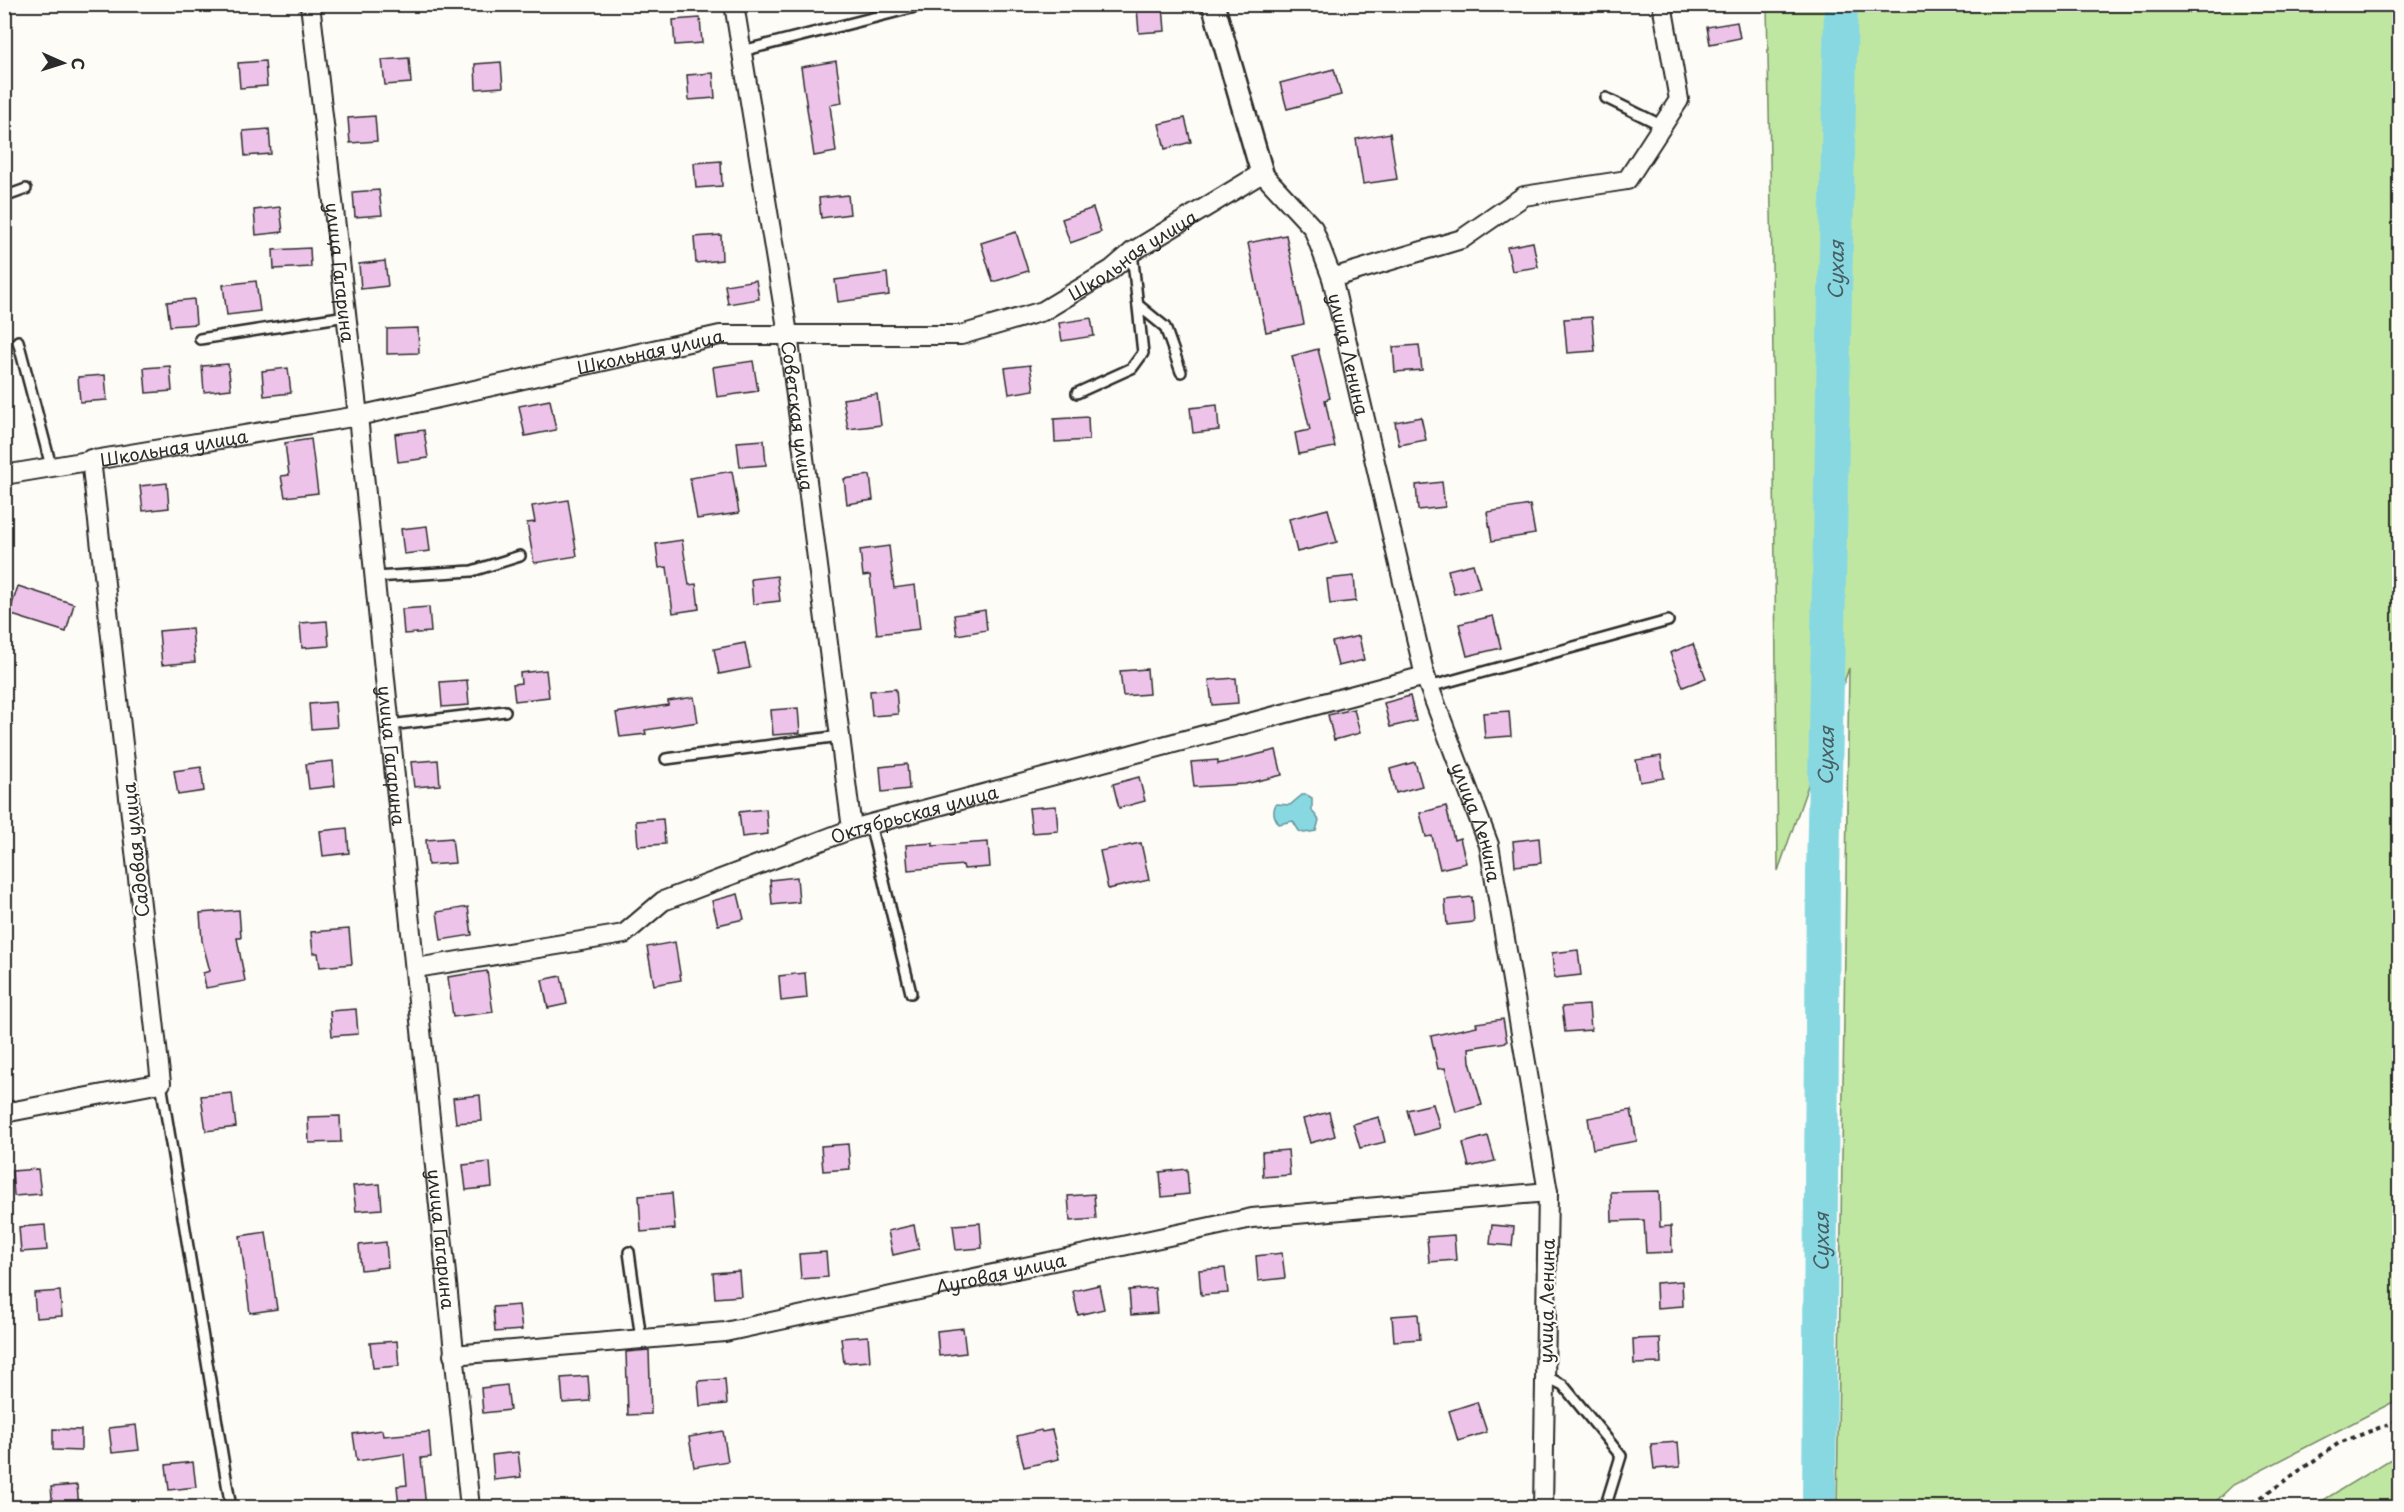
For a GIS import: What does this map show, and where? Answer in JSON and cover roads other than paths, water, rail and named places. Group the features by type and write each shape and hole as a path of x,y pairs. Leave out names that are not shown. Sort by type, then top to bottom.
{"street":[{"name":"улица Гагарина","path":"310,4 358,416 470,1508"},
{"name":"Советская улица","path":"734,4 788,334 852,829"},
{"path":"1213,4 1262,172"},
{"path":"1332,278 1462,239 1524,196 1627,180 1679,100 1662,4"},
{"name":"Школьная улица","path":"4,475 358,416 720,335 961,335 1043,311 1111,270 1132,252 1262,172"},
{"name":"улица Ленина","path":"1262,172 1313,228 1332,278 1427,681 1489,845 1548,1192 1543,1508"},
{"name":"Садовая улица","path":"91,459 161,1083"},
{"name":"Октябрьская улица","path":"416,968 624,934 663,901 852,829 1427,681"},
{"path":"4,1113 161,1083"},
{"name":"Луговая улица","path":"453,1355 725,1332 1252,1218 1548,1192"}],"lane":[{"path":"742,51 927,4"},
{"path":"1606,98 1663,126"},
{"path":"4,197 26,189"},
{"path":"1077,393 1132,368 1143,353 1132,252"},
{"path":"1138,305 1165,327 1181,372"},
{"path":"200,339 346,316"},
{"path":"18,341 51,466"},
{"path":"375,577 472,571 520,556"},
{"path":"1427,681 1668,621"},
{"path":"390,725 505,711"},
{"path":"666,759 840,736"},
{"path":"870,824 910,993"},
{"path":"161,1083 231,1508"},
{"path":"629,1252 641,1339"},
{"path":"1545,1376 1563,1385 1621,1456 1605,1508"}],"water":[{"path":"1302,795 1312,798 1312,811 1319,820 1316,831 1304,833 1299,831 1293,821 1279,824 1275,817 1276,804 1290,805"}],"waterway":[{"name":"Сухая","path":"1819,1508 1823,874 1841,4"}]}
